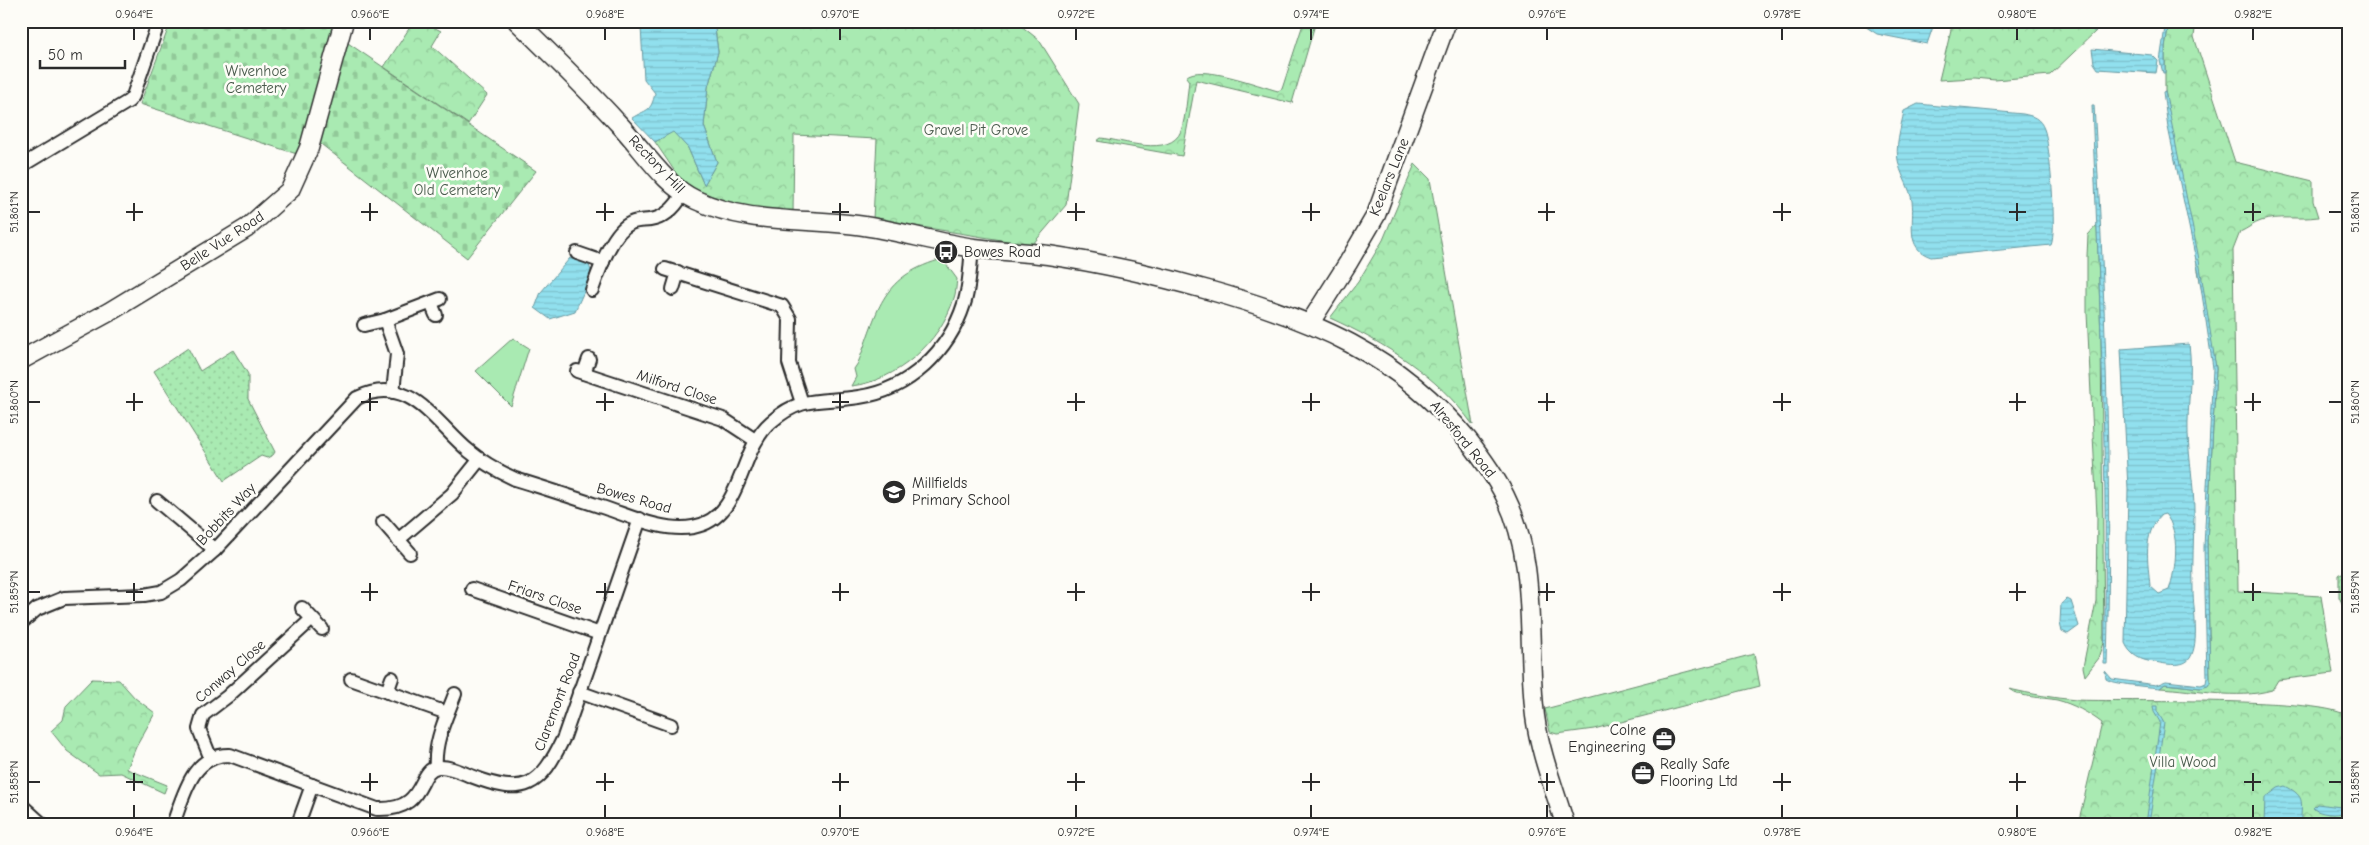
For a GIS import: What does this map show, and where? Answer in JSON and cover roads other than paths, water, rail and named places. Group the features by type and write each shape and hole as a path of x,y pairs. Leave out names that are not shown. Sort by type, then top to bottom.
{"street":[{"path":"21,166 129,101 133,96 159,21"},
{"name":"Belle Vue Road","path":"21,360 109,312 247,228 290,190 309,148 344,21"},
{"name":"Rectory Hill","path":"517,21 619,123 670,182 683,194 718,209 762,219 860,225 972,247 1048,255"},
{"name":"Keelars Lane","path":"1310,323 1376,215 1447,21"},
{"path":"592,290 603,262 624,228 630,223 658,219 683,194"},
{"name":"Bowes Road","path":"427,409 468,450 495,470 515,479 640,519 682,528 706,523 718,516 730,501 755,440 772,420 802,403 814,399 858,397 877,393 908,379 935,357 956,325 965,302 972,247"},
{"path":"577,254 603,262"},
{"name":"Alresford Road","path":"1048,255 1147,273 1263,306 1310,323 1378,358 1420,389 1456,425 1502,489 1514,515 1524,552 1530,610 1536,721 1543,756 1564,824"},
{"path":"673,289 672,270 782,306 790,319 790,363 802,403"},
{"path":"364,326 436,306"},
{"path":"385,320 397,354 393,392"},
{"name":"Milford Close","path":"589,359 581,372 722,419 755,440"},
{"name":"Bobbits Way","path":"21,623 37,609 64,598 120,597 161,592 194,570 215,550 356,398 367,393 402,393 427,409"},
{"path":"398,540 452,494 480,459"},
{"path":"156,505 215,550"},
{"name":"Claremont Road","path":"436,767 457,770 491,784 508,787 523,785 538,778 550,765 579,692 640,519"},
{"path":"383,522 410,553"},
{"name":"Friars Close","path":"476,594 600,634"},
{"path":"302,608 322,629"},
{"name":"Conway Close","path":"211,759 199,729 203,715 228,696 312,619"},
{"path":"387,692 392,678"},
{"path":"351,679 447,713"},
{"path":"579,692 664,719"},
{"path":"173,824 193,774 201,764 218,756 230,755 377,809 392,809 410,802 428,771 436,767 435,755 438,738 455,694"},
{"path":"298,824 312,786"},
{"path":"21,805 42,824"}],"water":[{"path":"643,21 714,21 718,52 708,87 704,126 717,162 704,185 688,148 673,132 655,142 632,118 650,107 655,93 644,79 641,27"},
{"path":"1857,21 1935,21 1927,44 1877,34"},
{"path":"2166,21 2169,21 2165,47 2165,73 2163,73 2160,61"},
{"path":"2092,49 2152,55 2158,61 2156,73 2098,69 2094,63"},
{"path":"2165,91 2198,254 2216,368 2207,542 2210,683 2208,686 2201,688 2165,684 2160,688 2123,684 2106,679 2105,671 2112,679 2156,685 2166,681 2201,685 2206,683 2207,677 2204,547 2213,368 2199,274 2168,127 2163,92"},
{"path":"1918,104 2023,114 2038,120 2044,129 2046,137 2050,169 2053,207 2053,237 2051,245 1931,257 1917,248 1913,234 1912,201 1899,165 1897,151 1904,111"},
{"path":"2092,105 2094,105 2098,175 2108,454 2107,664 2104,664 2103,384"},
{"path":"570,258 576,258 589,265 592,274 575,311 550,319 535,308 541,292"},
{"path":"2189,344 2188,435 2194,502 2193,581 2195,644 2190,658 2179,664 2164,664 2141,659 2130,651 2125,643 2128,489 2121,349","holes":["2165,514 2170,522 2176,551 2174,572 2169,590 2159,594 2150,586 2149,540 2151,531 2161,515"]},
{"path":"2067,599 2071,601 2079,626 2068,634 2062,631 2060,622 2061,604"},
{"path":"2153,706 2157,706 2157,711 2164,723 2149,824 2146,824 2160,722"},
{"path":"2285,786 2300,798 2302,806 2301,824 2264,824 2265,798 2278,788"},
{"path":"2317,804 2341,807 2344,812 2333,814 2319,812 2313,808"}],"waterway":[{"path":"2094,30 2096,21"}],"place":[{"name":"Bowes Road","path":"946,252"},
{"name":"Millfields Primary School","path":"894,492"},
{"name":"Colne Engineering","path":"1664,739"},
{"name":"Really Safe Flooring Ltd","path":"1643,773"}],"park label":[{"name":"Wivenhoe Cemetery","path":"256,80"},
{"name":"Gravel Pit Grove","path":"976,130"},
{"name":"Wivenhoe Old Cemetery","path":"457,182"},
{"name":"Villa Wood","path":"2183,762"}]}
